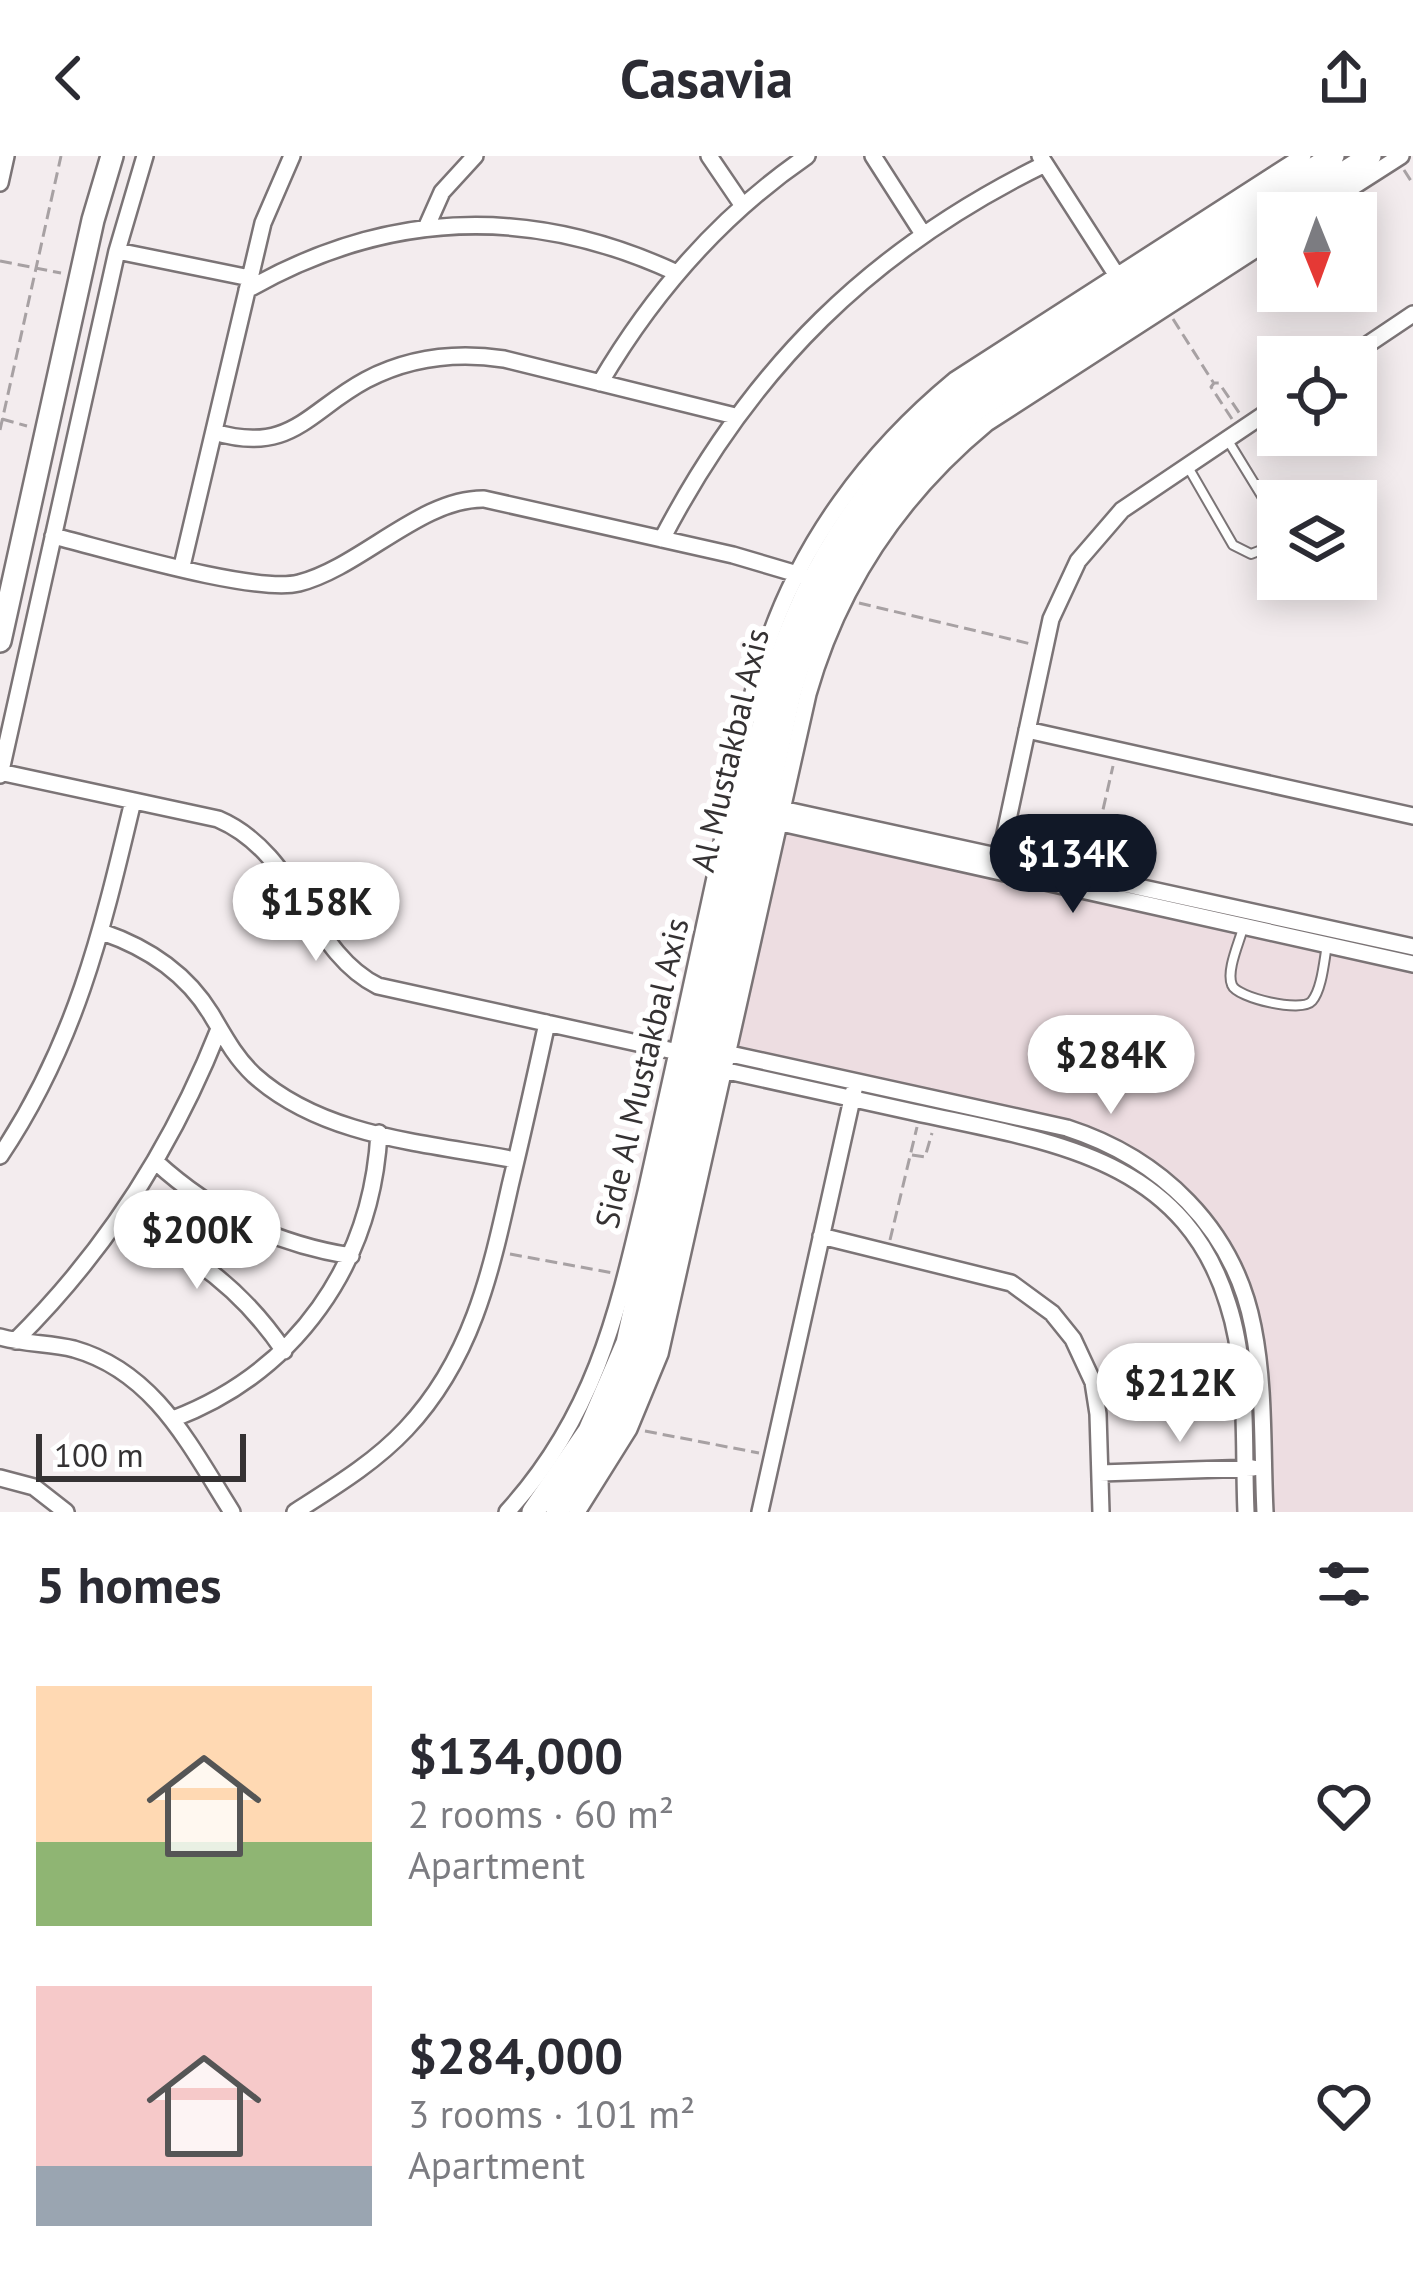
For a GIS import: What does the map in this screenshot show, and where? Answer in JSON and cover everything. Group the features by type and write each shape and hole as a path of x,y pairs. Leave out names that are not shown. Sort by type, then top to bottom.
{"street":[{"path":"0,183 6,156"},
{"path":"0,641 80,277 112,156"},
{"path":"145,156 117,251 0,773 218,819 254,839 344,960 384,988 1091,1136 1138,1159 1179,1191 1212,1230 1246,1299 1257,1350 1265,1512"},
{"path":"182,566 271,200 292,156"},
{"path":"426,228 450,180 475,156"},
{"path":"709,156 743,206"},
{"path":"600,383 676,274 743,206 807,156"},
{"path":"873,156 922,234"},
{"path":"662,539 735,416 820,319 922,234 975,200 1042,160 1122,283 1303,156"},
{"name":"Al Mustakbal Axis","path":"533,1512 589,1431 627,1343 706,1057 725,870 765,812 776,672 805,576 859,502 920,432 966,393 1122,283 1333,156"},
{"name":"Al Mustakbal Axis","path":"1314,192 1370,156"},
{"path":"1345,192 1401,156"},
{"path":"117,251 249,284 333,249 426,228 500,226 573,236 676,274"},
{"name":"Al Mustakbal Axis","path":"557,1512 606,1440 645,1349 706,1057 791,690 842,565 894,490 977,409 1257,229"},
{"path":"1257,249 967,440 898,512 843,599 765,812 1413,964"},
{"path":"1377,338 1413,314"},
{"path":"214,432 241,438 284,433 309,422 366,380 405,364 445,356 504,358 735,416"},
{"path":"998,865 1058,599 1091,543 1122,510 1257,419"},
{"path":"53,536 261,585 300,583 450,505 474,499 662,539 805,576 773,626 756,682 725,870"},
{"path":"1027,730 1413,816"},
{"path":"0,1156 68,1036 102,932 133,801"},
{"path":"998,865 1088,876 1413,947"},
{"path":"102,932 166,964 192,989 239,1060 288,1100 326,1119 379,1133 516,1160"},
{"path":"295,1512 364,1466 422,1412 465,1343 496,1251 547,1023"},
{"path":"8,1339 69,1284 118,1222 157,1162 219,1029"},
{"path":"577,1512 629,1429 649,1386 669,1321 706,1057"},
{"name":"Side Al Mustakbal Axis","path":"508,1512 559,1446 589,1392 611,1335 626,1275 706,1057"},
{"path":"854,1090 928,1116 1096,1157 1148,1187 1182,1220 1220,1281 1234,1327 1246,1512"},
{"path":"760,1512 854,1090"},
{"path":"172,1419 232,1391 284,1351 322,1306 351,1256 371,1196 379,1133"},
{"path":"157,1162 194,1194 235,1220 303,1246 351,1256"},
{"path":"118,1222 203,1264 256,1312 284,1351"},
{"path":"821,1236 1011,1283 1052,1313 1072,1339 1093,1382 1101,1512"},
{"path":"8,1339 72,1348 106,1362 152,1394 232,1512"},
{"path":"1100,1473 1262,1467"},
{"path":"0,1478 34,1487 66,1512"}],"lane":[{"path":"1187,466 1233,545 1244,552 1264,551 1276,537 1276,519 1238,432"},
{"path":"1243,927 1231,977 1233,988 1295,1007 1306,1006 1314,998 1328,945"}],"path":[{"path":"0,430 62,156"},
{"path":"0,261 80,277"},
{"path":"1165,308 1214,383 1219,383 1238,432"},
{"path":"2,420 46,431"},
{"path":"843,599 1044,647"},
{"path":"1088,876 1116,750"},
{"path":"887,1252 910,1155 928,1116"},
{"path":"910,1155 925,1157 928,1116"},
{"path":"496,1251 626,1275"},
{"path":"629,1429 773,1455"}],"shaded area":[{"path":"758,810 1413,955 1413,1512 1253,1512 1246,1345 1233,1284 1202,1230 1173,1199 1138,1173 1079,1142 1035,1129 703,1059"}]}
